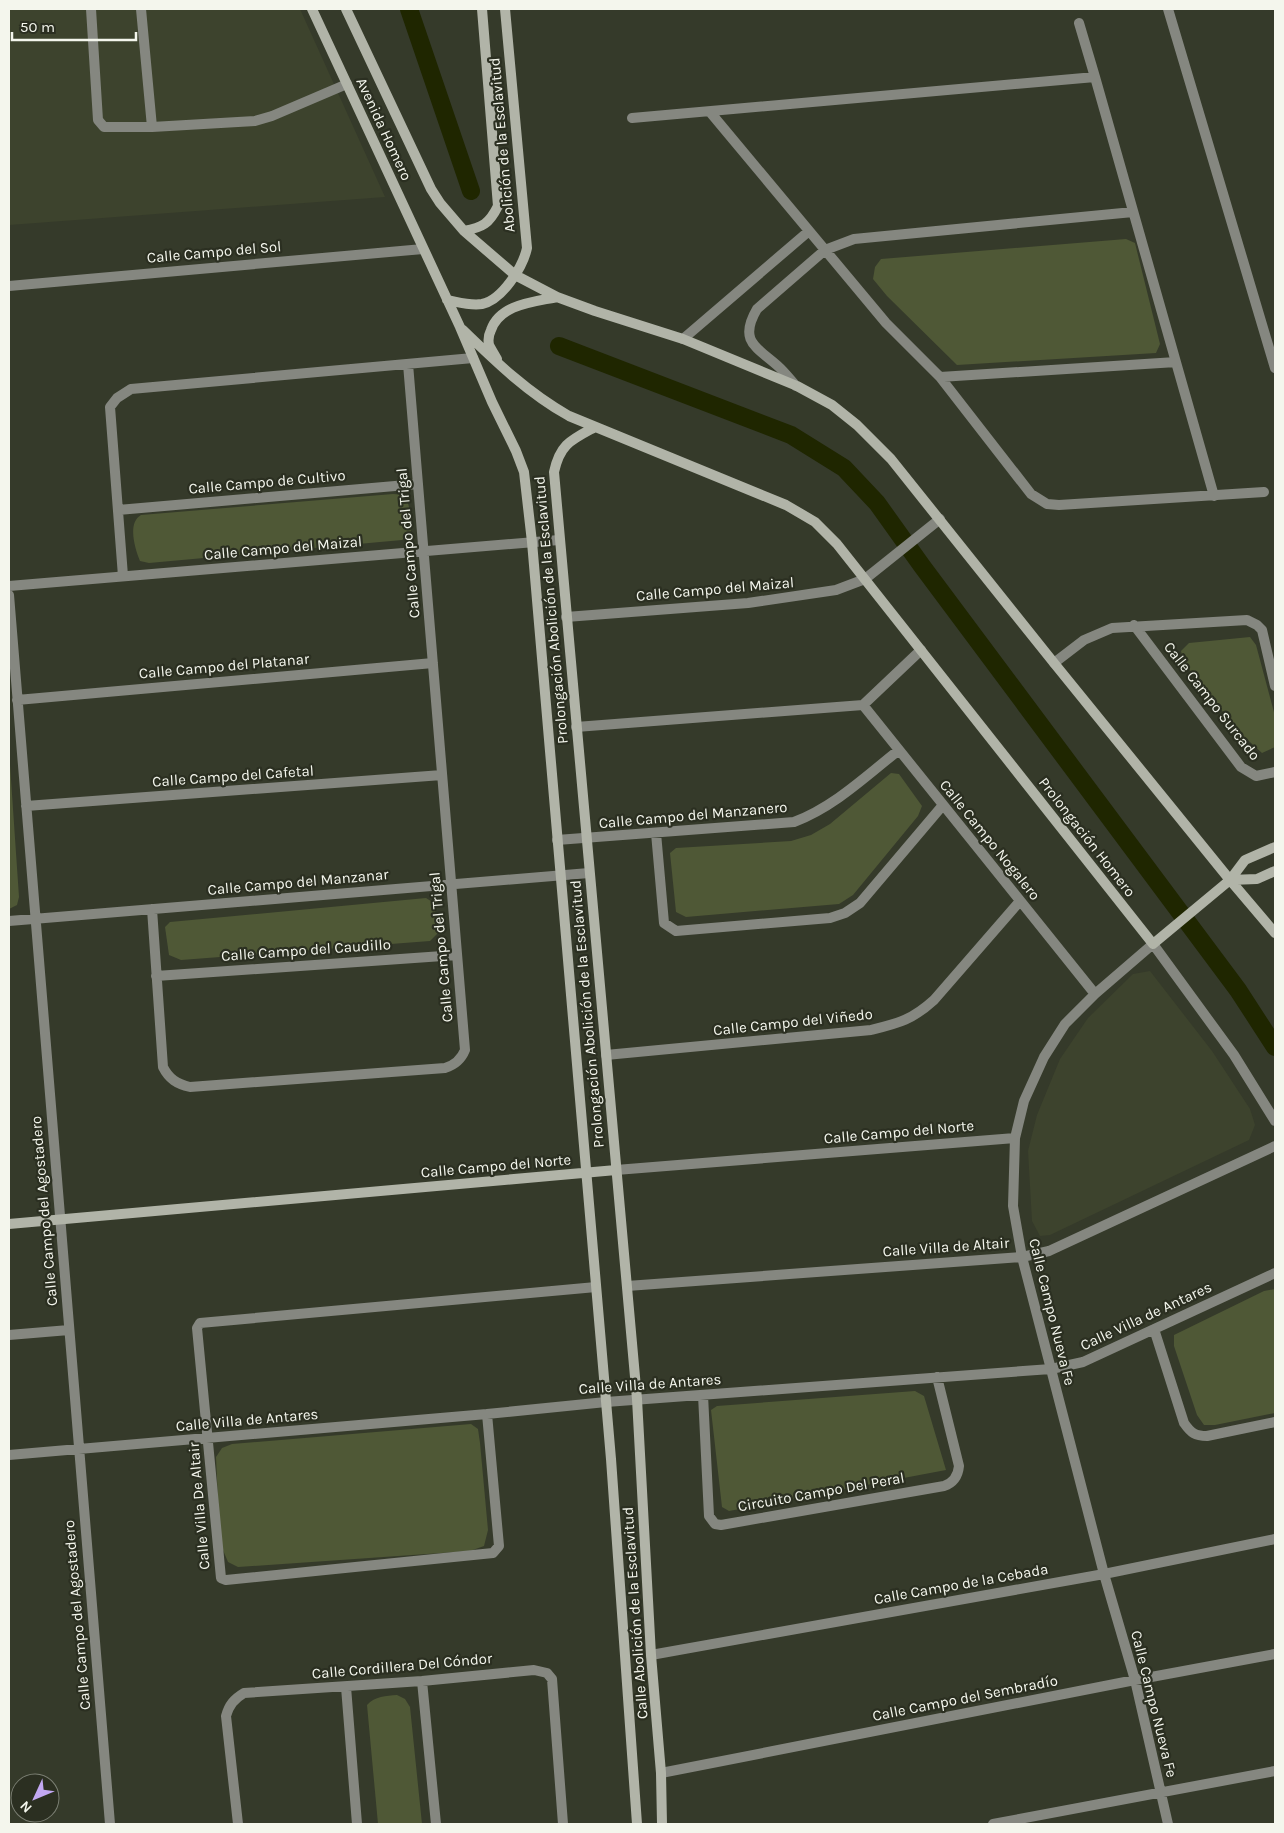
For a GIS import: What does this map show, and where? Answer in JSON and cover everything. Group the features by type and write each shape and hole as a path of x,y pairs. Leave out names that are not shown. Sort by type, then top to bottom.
{"main road":[{"name":"Avenida Homero","path":"312,9 429,262"},
{"name":"Avenida Homero","path":"346,9 432,189 440,203 464,232"},
{"name":"Abolición de la Esclavitud","path":"464,232 476,229 489,222 498,206 482,9"},
{"name":"Abolición de la Esclavitud","path":"447,300 465,304 482,304 487,302 499,294 515,275 524,260 527,248 505,9"},
{"path":"464,232 515,275 557,296 595,311 683,339 797,386 832,404 857,425 891,459 1054,663 1275,933"},
{"name":"Prolongación Abolición de la Esclavitud","path":"429,262 524,472 532,542 606,1402"},
{"path":"500,366 489,343 489,335 493,324 501,314 517,306 557,296"},
{"path":"460,327 500,366 546,403 569,416 786,505 815,522 837,544 865,579"},
{"name":"Prolongación Abolición de la Esclavitud","path":"595,427 565,445 557,457 554,472 637,1399"},
{"name":"Prolongación Homero","path":"865,579 1153,944"},
{"name":"Calle Campo Nueva Fe","path":"1153,944 1230,880 1245,860 1275,847"},
{"path":"1230,880 1256,879 1275,871"},
{"name":"Calle Campo del Norte","path":"9,1224 616,1170"},
{"name":"Calle Abolición de la Esclavitud","path":"637,1399 651,1655 661,1774 662,1824"},
{"name":"Calle Abolición de la Esclavitud","path":"606,1402 612,1460 637,1824"}],"street":[{"path":"91,9 98,120 104,127 152,127 255,121 272,116 347,84"},
{"path":"141,9 152,127"},
{"path":"1168,9 1275,368"},
{"path":"1079,23 1214,496"},
{"path":"632,118 1095,77"},
{"path":"710,112 886,323 940,377 1031,494 1047,504 1060,505 1264,492"},
{"path":"797,386 780,368 757,350 751,341 751,320 758,308 825,250 854,239 1133,212"},
{"path":"683,339 809,231"},
{"name":"Calle Campo del Sol","path":"9,286 423,249"},
{"path":"122,576 110,407 123,393 131,389 473,358"},
{"path":"940,377 1176,362"},
{"name":"Calle Campo del Trigal","path":"152,909 163,1067 167,1074 182,1085 200,1086 450,1067 462,1057 465,1050 408,364"},
{"name":"Calle Campo de Cultivo","path":"118,510 418,484"},
{"path":"865,579 940,519"},
{"name":"Calle Campo del Maizal","path":"9,586 559,540"},
{"name":"Calle Campo del Maizal","path":"566,617 748,603 836,590 865,579"},
{"name":"Calle Campo del Agostadero","path":"9,595 110,1824"},
{"name":"Calle Campo Surcado","path":"1054,663 1084,640 1112,628 1134,625 1247,620 1253,622 1262,630 1275,686"},
{"name":"Calle Campo Surcado","path":"1134,625 1241,767 1246,772 1256,776 1275,772"},
{"path":"576,727 863,705 921,650"},
{"name":"Calle Campo del Platanar","path":"17,700 433,663"},
{"name":"Calle Campo Nogalero","path":"863,705 1094,994"},
{"name":"Calle Campo del Manzanero","path":"557,840 794,822 813,815 832,803 899,750"},
{"name":"Calle Campo del Cafetal","path":"26,806 442,776"},
{"path":"656,833 664,923 671,929 676,931 830,918 845,913 860,902 943,805"},
{"name":"Calle Campo del Manzanar","path":"9,920 589,873"},
{"name":"Calle Campo del Viñedo","path":"606,1055 871,1030 900,1023 918,1014 934,1000 1020,900"},
{"name":"Calle Campo Nueva Fe","path":"1153,944 1094,994 1065,1024 1044,1056 1024,1101 1015,1138 1013,1206 1022,1257 1104,1574 1135,1680 1168,1824"},
{"name":"Prolongación Homero","path":"1153,944 1234,1055 1275,1121"},
{"name":"Calle Campo del Caudillo","path":"156,976 457,954"},
{"name":"Calle Campo del Norte","path":"616,1170 1015,1138"},
{"name":"Calle Villa de Altair","path":"626,1286 1022,1257 1049,1251 1275,1146"},
{"name":"Calle Villa de Antares","path":"9,1455 487,1414 637,1399 1051,1369 1083,1362 1275,1273"},
{"name":"Calle Villa De Altair","path":"487,1414 499,1546 493,1553 226,1580 220,1576 197,1328 202,1322 596,1287"},
{"path":"1154,1329 1184,1423 1190,1432 1196,1436 1207,1436 1275,1422"},
{"path":"9,1335 69,1330"},
{"name":"Circuito Campo Del Peral","path":"703,1395 709,1516 712,1522 721,1525 944,1486 952,1482 956,1477 959,1466 937,1377"},
{"name":"Calle Campo de la Cebada","path":"651,1655 1104,1574 1275,1540"},
{"name":"Calle Campo del Sembradío","path":"661,1774 1275,1654"},
{"name":"Calle Cordillera Del Cóndor","path":"238,1824 226,1716 231,1703 236,1697 244,1693 422,1681 534,1670 547,1673 552,1679 554,1689 563,1824"},
{"path":"422,1681 436,1824"},
{"path":"346,1687 357,1824"},
{"path":"993,1824 1275,1771"}],"shaded area":[{"path":"9,9 300,9 385,197 9,225"},
{"path":"1126,239 1135,243 1160,344 1156,353 957,365 887,296 873,279 875,267 881,259"},
{"path":"393,494 405,495 410,510 411,531 402,540 149,563 140,561 134,543 134,524 141,515"},
{"path":"1250,637 1256,645 1275,716 1275,747 1262,753 1239,732 1184,663 1181,651 1189,643"},
{"path":"9,750 19,897 17,905 9,909"},
{"path":"891,773 899,774 922,806 918,816 853,895 839,904 686,917 676,912 670,853 676,848 791,841 811,835 830,824"},
{"path":"426,898 434,903 438,933 430,941 181,960 169,955 165,927 170,922"},
{"path":"1150,971 1212,1051 1250,1109 1255,1125 1249,1140 1050,1235 1040,1236 1032,1221 1028,1151 1037,1115 1060,1059 1088,1018 1133,974"},
{"path":"1275,1289 1275,1413 1215,1425 1204,1425 1197,1415 1174,1346 1174,1335 1264,1291"},
{"path":"915,1391 924,1396 946,1470 729,1511 722,1507 711,1410 717,1406"},
{"path":"471,1424 478,1429 480,1443 488,1530 484,1546 470,1551 238,1567 228,1562 220,1543 216,1457 222,1448 232,1444"},
{"path":"397,1695 405,1699 410,1707 422,1824 378,1824 367,1705 377,1698"}],"waterway":[{"path":"409,9 471,191"},
{"path":"559,346 791,435 844,468 877,503 1238,990 1275,1047"}]}
